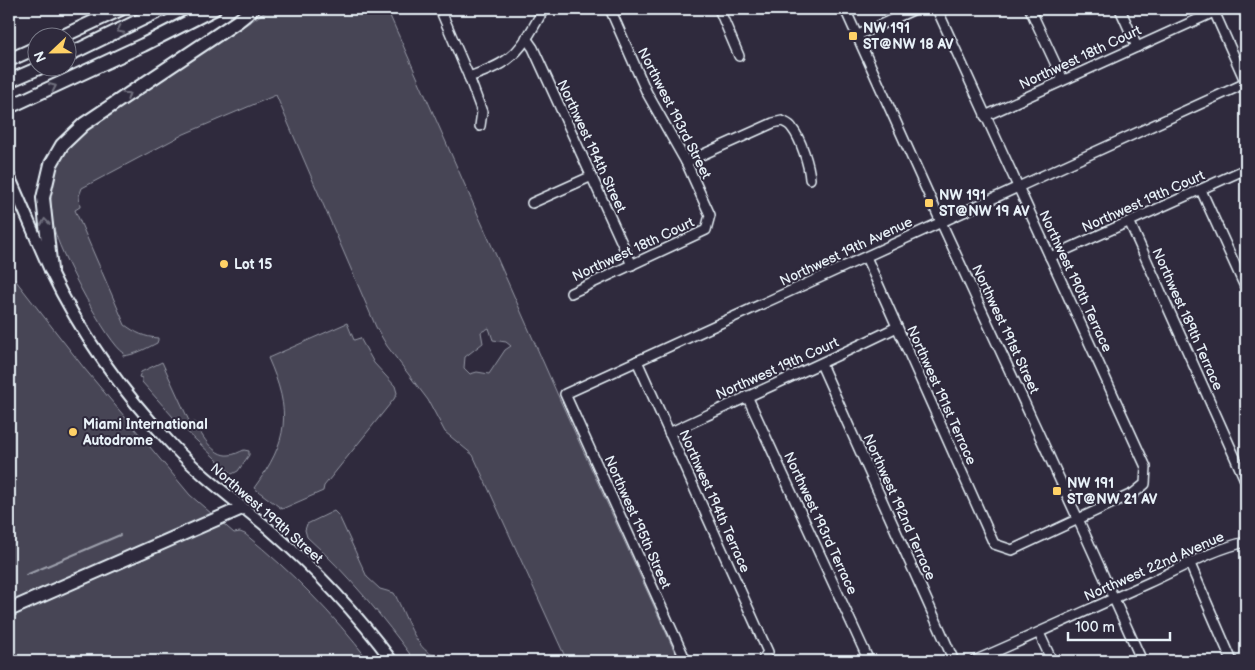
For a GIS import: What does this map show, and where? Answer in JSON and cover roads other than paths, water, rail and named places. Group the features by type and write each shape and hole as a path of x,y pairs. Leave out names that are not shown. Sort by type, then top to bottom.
{"highway":[{"path":"78,29 121,9"},
{"path":"78,50 163,9"},
{"path":"9,107 134,49 214,9"},
{"path":"50,270 43,198 51,164 62,145 84,124 253,9"},
{"path":"9,60 28,51"},
{"path":"9,81 28,73"},
{"path":"9,610 242,508"}],"main road":[{"name":"Northwest 199th Street","path":"9,176 50,270 111,374 174,448 299,557 342,600 392,661"}],"street":[{"path":"440,9 470,77 482,112 480,126"},
{"path":"470,77 510,57 526,38 544,9"},
{"name":"Northwest 193rd Street","path":"610,9 647,93 686,162 710,215 706,230"},
{"path":"719,9 739,56"},
{"name":"Northwest 191st Street","path":"845,9 1142,661"},
{"path":"858,35 915,9"},
{"name":"Northwest 190th Terrace","path":"936,9 1146,467 1145,484 1134,493 1078,519"},
{"path":"1030,9 1063,80"},
{"path":"1120,9 1137,46"},
{"path":"1214,10 1246,83"},
{"name":"Northwest 18th Court","path":"985,116 1214,10"},
{"name":"Northwest 194th Street","path":"526,38 533,48 632,265"},
{"name":"Northwest 19th Avenue","path":"566,394 1246,83"},
{"path":"686,162 782,121 791,125 800,144 810,179"},
{"name":"Northwest 19th Court","path":"1050,257 1246,169"},
{"path":"532,203 592,176"},
{"path":"1201,190 1246,289"},
{"name":"Northwest 189th Terrace","path":"1130,222 1246,482"},
{"name":"Northwest 18th Court","path":"571,293 706,230"},
{"name":"Northwest 191st Terrace","path":"866,257 994,544 1012,550 1078,519"},
{"name":"Northwest 19th Court","path":"668,433 821,364 897,327"},
{"name":"Northwest 194th Terrace","path":"637,361 768,652 762,661"},
{"name":"Northwest 192nd Terrace","path":"821,364 954,661"},
{"name":"Northwest 195th Street","path":"566,394 686,661"},
{"name":"Northwest 193rd Terrace","path":"747,396 869,661"},
{"name":"Northwest 22nd Avenue","path":"1236,544 1246,536"},
{"name":"Northwest 22nd Avenue","path":"974,661 1190,564 1236,544 1246,542"},
{"path":"1190,564 1232,661"},
{"path":"1039,633 1052,661"}],"waterway":[{"path":"26,575 120,535"}],"place":[{"name":"NW 191 ST@NW 18 AV","path":"853,36"},
{"name":"NW 191 ST@NW 19 AV","path":"929,203"},
{"name":"Lot 15","path":"224,264"},
{"name":"Miami International Autodrome","path":"73,432"},
{"name":"NW 191 ST@NW 21 AV","path":"1057,491"}]}
